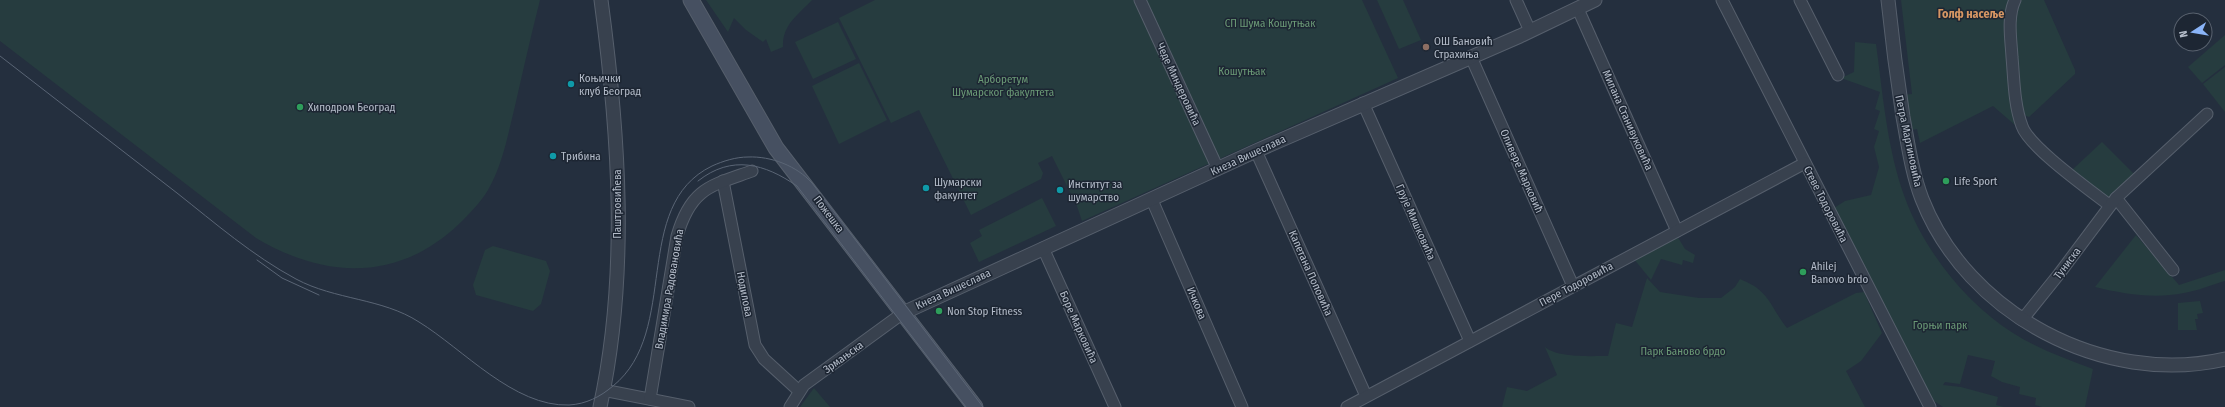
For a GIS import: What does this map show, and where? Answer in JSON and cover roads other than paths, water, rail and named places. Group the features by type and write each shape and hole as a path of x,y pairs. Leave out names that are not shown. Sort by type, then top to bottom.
{"main road":[{"name":"Пожешка","path":"695,6 773,143 975,407"}],"street":[{"name":"Паштровићева","path":"600,407 613,334 618,197 615,129 601,0"},
{"name":"Чеде Миндеровића","path":"1140,0 1218,169"},
{"path":"1516,0 1530,31"},
{"name":"Кнеза Вишеслава","path":"903,313 1256,151 1530,31 1595,0"},
{"name":"Стеве Тодоровића","path":"1722,0 1930,407"},
{"path":"1800,0 1838,75"},
{"name":"Петра Мартиновића","path":"1888,0 1895,68 1906,136 1914,171 1925,205 1946,242 1969,273 1998,301 2022,320 2077,348 2130,361 2166,366 2194,364 2225,359"},
{"path":"2015,0 2010,31 2015,89 2022,127 2036,145 2112,201 2174,270"},
{"name":"Милана Станивуковића","path":"1578,9 1677,231"},
{"name":"Оливере Марковић","path":"1471,57 1573,286"},
{"name":"Грује Мишковића","path":"1363,103 1470,341"},
{"name":"Туниска","path":"2022,320 2060,274 2112,201 2207,114"},
{"name":"Капетана Поповића","path":"1256,151 1366,396"},
{"name":"Пере Тодоровића","path":"1347,407 1805,163"},
{"name":"Владимира Радовановића","path":"650,399 681,221 686,211 702,191 723,181 752,171"},
{"name":"Нодилова","path":"723,181 755,345 764,359 799,391"},
{"name":"Ичкова","path":"1152,200 1242,407"},
{"name":"Боре Марковића","path":"1043,248 1115,407"},
{"name":"Зрмањска","path":"790,407 804,385 903,313"},
{"path":"603,390 689,407"}],"tram line":[{"path":"0,56 235,239 280,270 311,286 374,303 405,314 436,333 509,387 529,397 549,403 569,405 592,399 613,386 633,362 646,334 653,303 663,239 672,210 687,185 712,166 725,161 743,157 757,157 783,163 799,172 812,183 983,407"},
{"path":"698,181 723,167 748,165 773,172 797,186 966,407"},
{"path":"257,260 282,278 319,295"}],"place":[{"name":"ОШ Бановић Страхиња","path":"1426,47"},
{"name":"Коњички клуб Београд","path":"571,84"},
{"name":"Хиподром Београд","path":"300,107"},
{"name":"Трибина","path":"553,156"},
{"name":"Life Sport","path":"1946,181"},
{"name":"Шумарски факултет","path":"926,188"},
{"name":"Институт за шумарство","path":"1060,190"},
{"name":"Ahilej Banovo brdo","path":"1803,272"},
{"name":"Non Stop Fitness","path":"939,311"}],"district":[{"name":"Голф насеље","path":"1971,14"}],"park label":[{"name":"СП Шума Кошутњак","path":"1270,23"},
{"name":"Кошутњак","path":"1242,71"},
{"name":"Арборетум Шумарског факултета","path":"1003,85"},
{"name":"Горњи парк","path":"1940,325"},
{"name":"Парк Баново брдо","path":"1683,351"}]}
